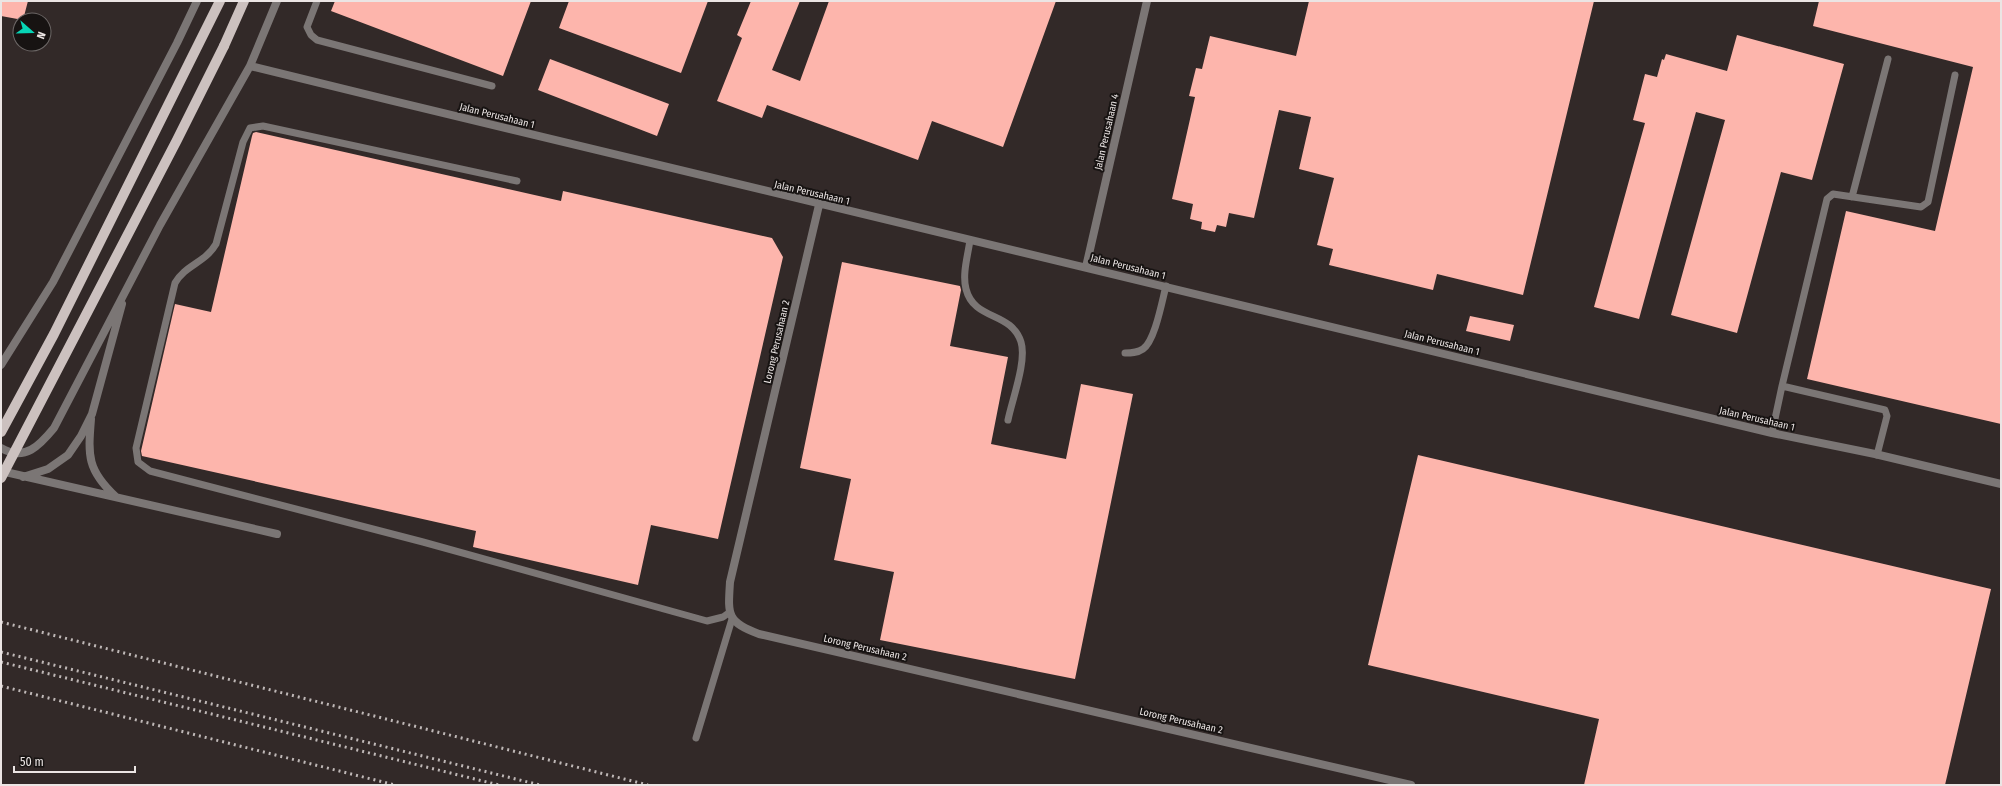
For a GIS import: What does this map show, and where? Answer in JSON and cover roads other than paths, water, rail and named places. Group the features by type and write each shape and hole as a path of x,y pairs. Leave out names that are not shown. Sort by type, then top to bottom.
{"main road":[{"path":"1,432 54,334 204,36 220,1"},
{"path":"1,478 177,140 224,46 244,1"}],"street":[{"path":"1,365 53,282 177,43 197,1"},
{"path":"1,448 7,452 26,453 40,445 54,428 160,226 250,66 277,1"},
{"name":"Jalan Perusahaan 4","path":"1086,267 1147,1"},
{"name":"Jalan Perusahaan 1","path":"250,66 819,205 1166,286 1772,433 1877,455 2001,484"},
{"name":"Lorong Perusahaan 2","path":"819,205 730,582 731,615 744,628 759,634 1411,785"},
{"path":"22,477 48,469 68,455 81,436 92,414 127,288"},
{"path":"92,414 89,455 95,472 104,485 116,497"},
{"path":"1,471 277,534"}],"lane":[{"path":"317,1 307,27 310,34 317,40 492,86"},
{"path":"1852,196 1888,59"},
{"path":"1772,433 1827,199 1833,194 1921,207 1928,202 1955,75"},
{"path":"517,181 263,126 250,128 243,142 216,244 207,256 186,270 175,283 136,448 138,462 150,471 422,542 707,621 731,615 696,738"},
{"path":"970,240 965,273 966,289 973,305 988,315 1005,321 1016,330 1021,343 1022,362 1008,420"},
{"path":"1125,353 1136,353 1144,348 1151,338 1166,286"},
{"path":"1782,386 1885,410 1887,416 1877,455"}],"railway":[{"path":"1,622 648,785"},
{"path":"1,652 540,785"},
{"path":"1,662 499,785"},
{"path":"1,686 395,785"}]}
